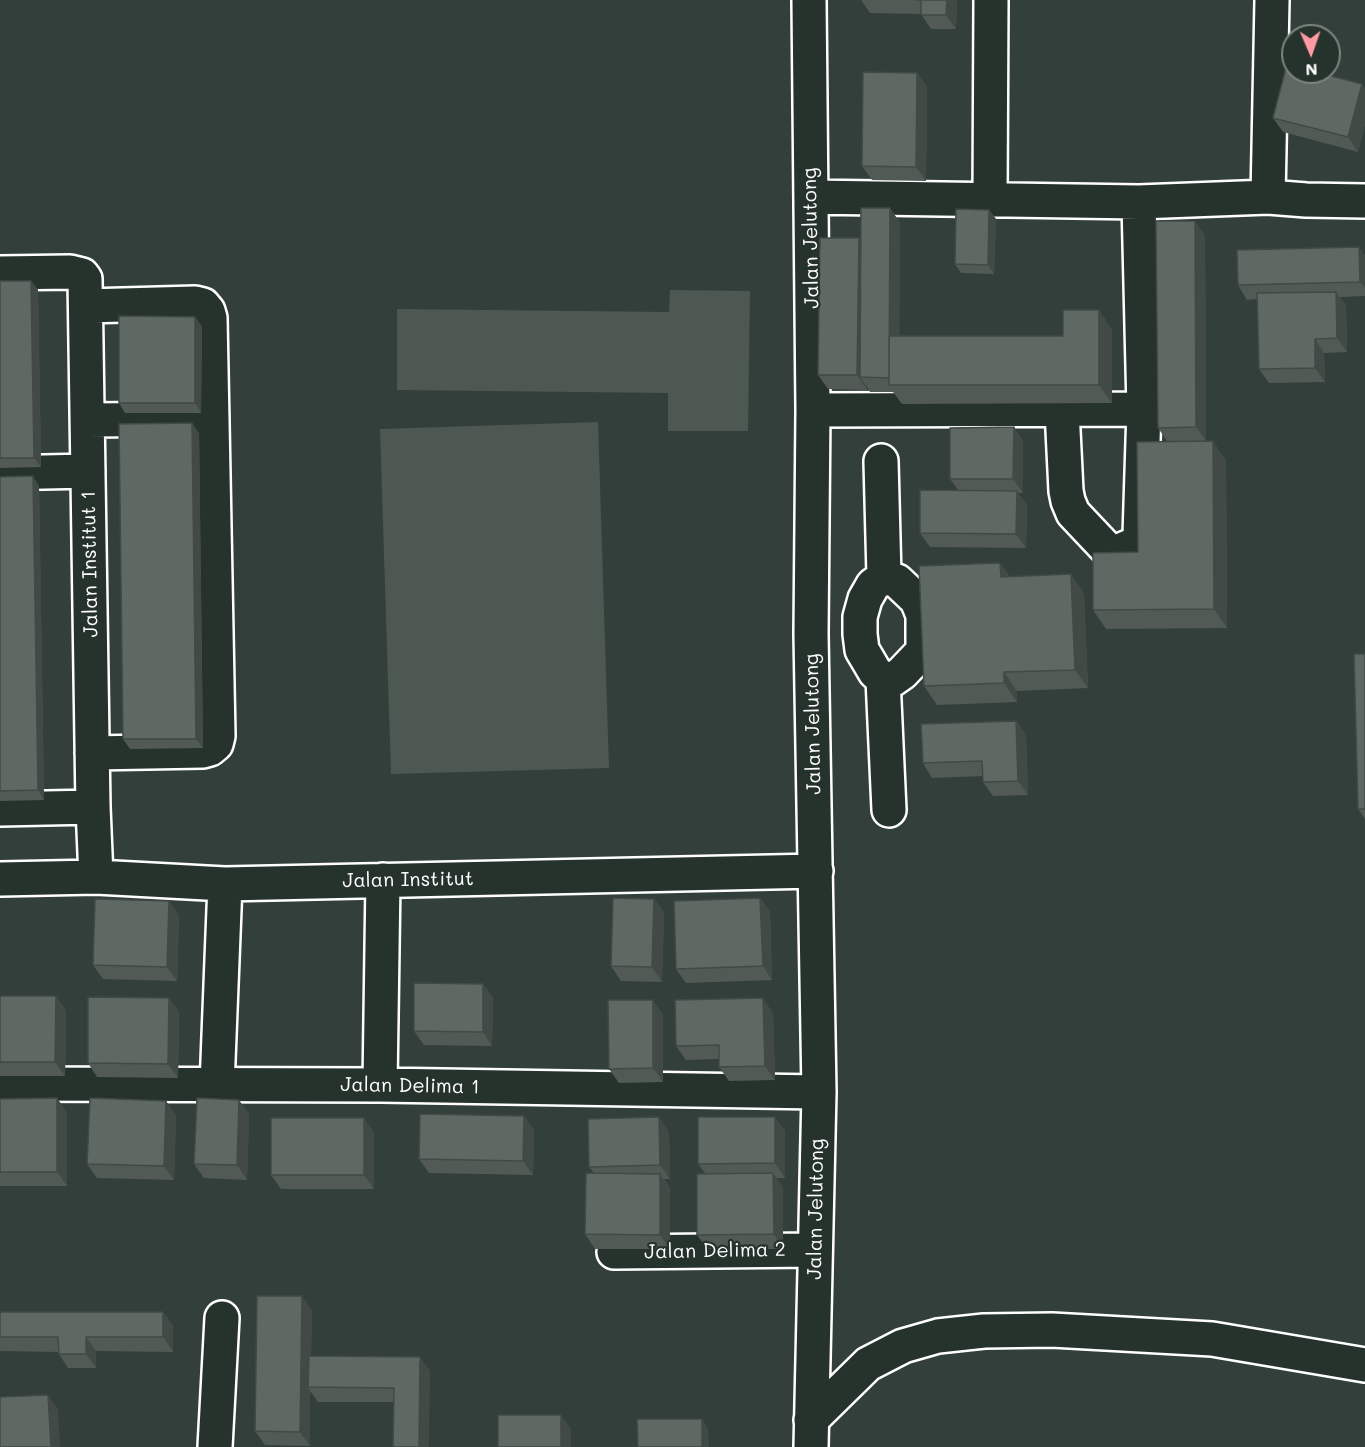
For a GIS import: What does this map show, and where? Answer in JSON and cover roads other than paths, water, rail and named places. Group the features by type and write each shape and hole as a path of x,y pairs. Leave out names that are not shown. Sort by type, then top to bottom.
{"street":[{"name":"Jalan Jelutong","path":"809,0 813,410 812,634 819,1092 811,1434"},
{"path":"990,200 991,0"},
{"path":"1268,197 1272,0"},
{"path":"811,197 1139,202 1268,197 1365,201"},
{"path":"1062,410 1068,501 1073,513 1107,549 1119,551 1137,543 1140,536 1144,409 1139,202"},
{"name":"Jalan Institut 1","path":"0,273 70,272 82,275 85,279 96,877"},
{"path":"86,306 195,303 202,305 208,311 210,318 218,736 216,744 203,751 92,753"},
{"path":"813,410 1144,409"},
{"path":"88,420 212,419"},
{"path":"881,461 884,577"},
{"path":"0,473 88,471"},
{"path":"884,577 897,581 917,600 923,615 923,651 892,680 883,679 875,672 862,650 860,634 860,617 865,598 873,585 884,577"},
{"path":"812,634 860,634"},
{"path":"883,679 889,810"},
{"path":"0,809 93,807"},
{"name":"Jalan Institut","path":"0,879 96,877 225,884 816,871"},
{"path":"380,1085 392,953 383,880"},
{"path":"218,1086 225,884"},
{"name":"Jalan Delima 1","path":"0,1084 380,1085 819,1092"},
{"name":"Jalan Delima 2","path":"614,1252 815,1250"},
{"path":"215,1447 222,1318"},
{"path":"811,1434 868,1364 903,1346 938,1336 984,1331 1052,1329 1212,1339 1365,1365"}]}
